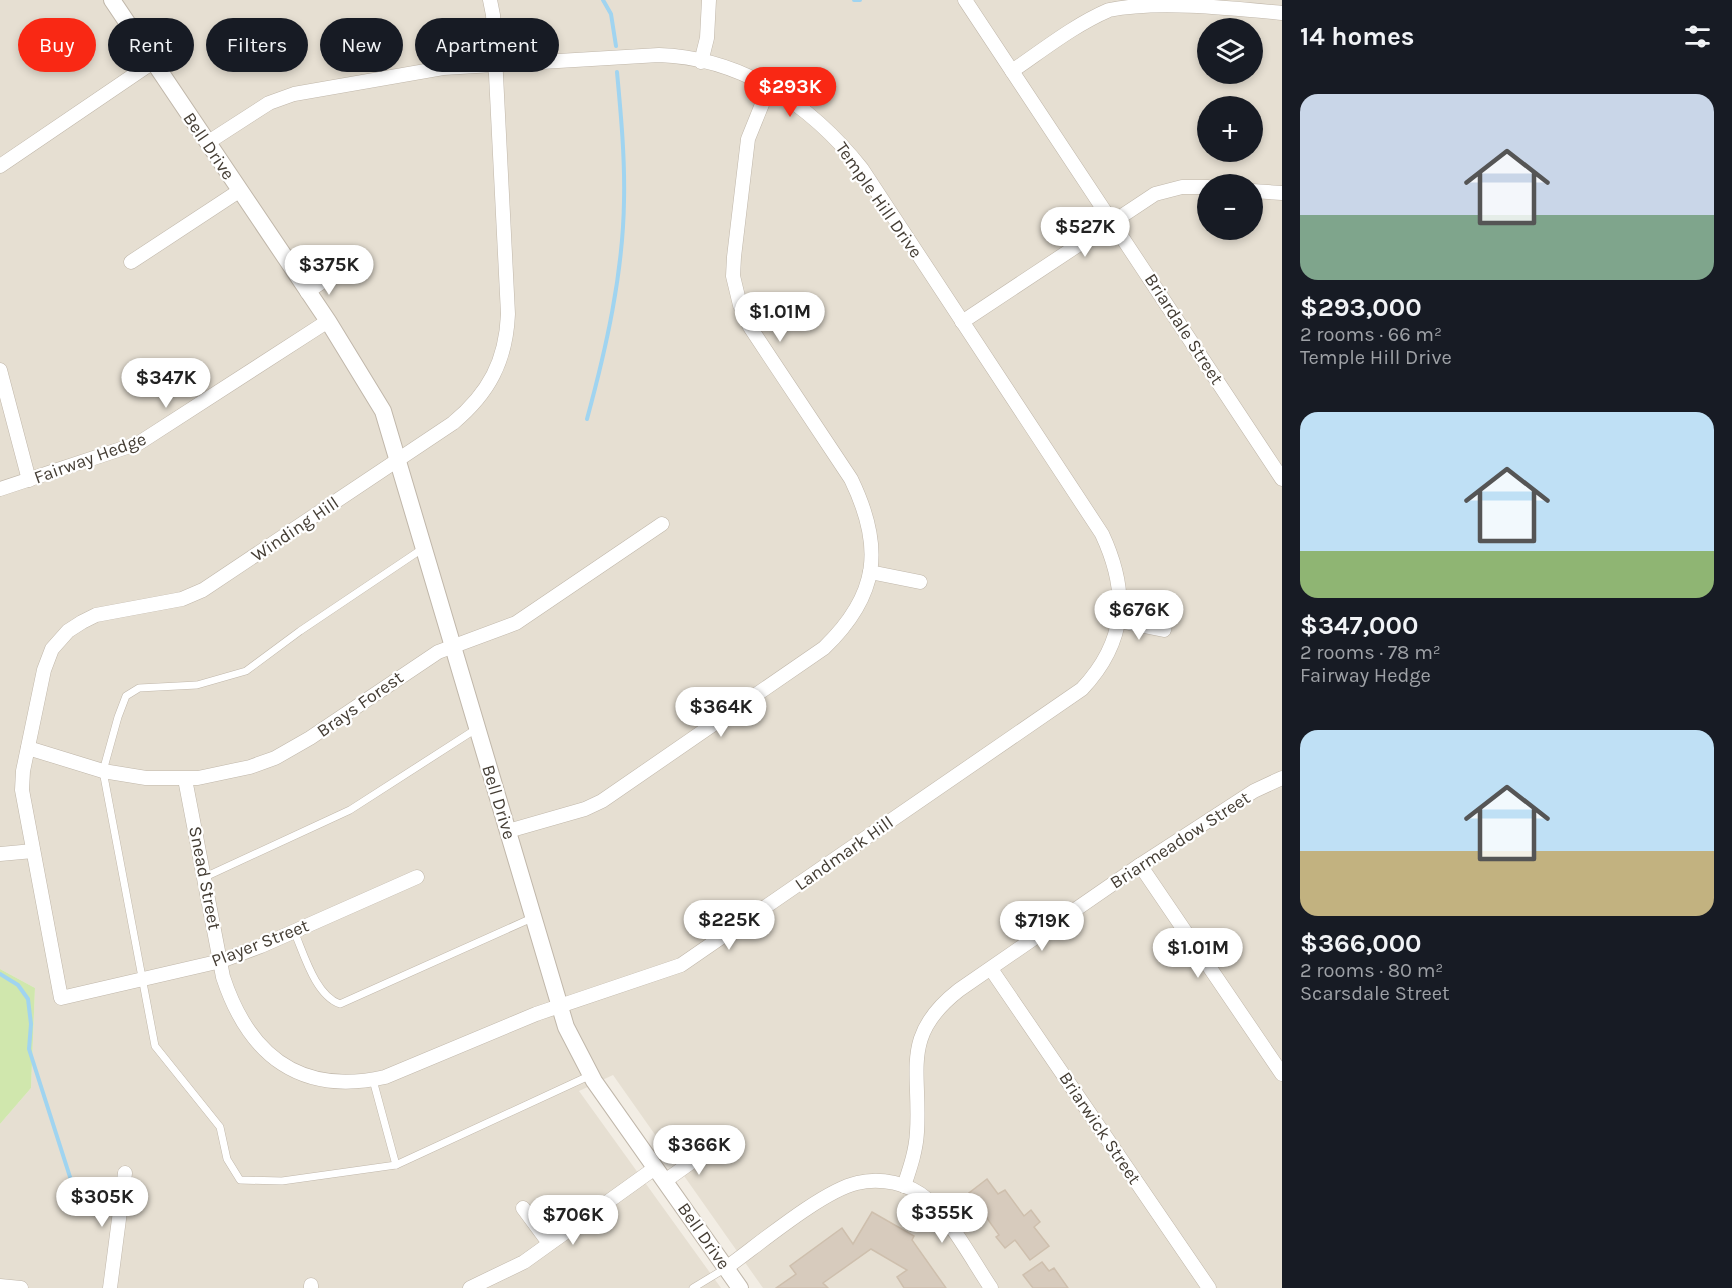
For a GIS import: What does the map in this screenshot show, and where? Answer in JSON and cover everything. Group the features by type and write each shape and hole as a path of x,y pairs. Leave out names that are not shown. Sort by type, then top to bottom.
{"street":[{"name":"Bell Drive","path":"112,0 124,18"},
{"name":"Winding Hill","path":"490,0 491,18"},
{"path":"701,62 707,38 709,0"},
{"name":"Briardale Street","path":"965,0 1282,479"},
{"path":"1012,71 1088,20 1111,9 1132,3 1155,1 1282,13"},
{"name":"Temple Hill Drive","path":"559,61 632,56 674,56 744,74 770,87 815,117 842,144 862,169 1102,534 1113,558 1119,584 1119,621"},
{"path":"0,166 138,72"},
{"name":"Bell Drive","path":"160,72 328,321 383,411 425,547 532,918 576,1050 591,1075 741,1288"},
{"name":"Temple Hill Drive","path":"207,142 284,96 420,72"},
{"name":"Winding Hill","path":"61,998 22,790 44,670 52,649 68,631 96,615 182,599 203,590 399,460 473,406 489,386 504,351 508,314 495,72"},
{"path":"508,831 585,809 602,801 824,648 854,615 866,590 872,549 867,517 860,497 851,479 750,327 740,305 733,276 748,139 770,87"},
{"path":"962,322 1112,220 1155,194 1182,187 1197,187"},
{"path":"131,262 239,191"},
{"path":"1263,191 1282,193"},
{"path":"307,292 334,274"},
{"name":"Fairway Hedge","path":"0,489 139,443 328,321"},
{"path":"0,370 29,480"},
{"name":"Brays Forest","path":"28,748 103,771 146,778 185,779 223,775 274,758 310,738 420,663 453,645 516,623 663,524"},
{"path":"870,572 920,582"},
{"path":"1119,621 1164,630"},
{"name":"Landmark Hill","path":"257,1041 275,1060 308,1077 346,1083 374,1080 560,1005 681,965 1082,689 1106,657 1119,621"},
{"name":"Briarmeadow Street","path":"904,1186 916,1144 917,1050 924,1030 950,997 1140,866 1254,791 1282,778"},
{"name":"Snead Street","path":"185,779 221,961 232,1003 257,1041"},
{"path":"0,854 33,850"},
{"path":"1140,866 1282,1074"},
{"name":"Player Street","path":"61,998 221,961 417,877"},
{"name":"Briarwick Street","path":"991,969 1209,1288"},
{"path":"477,1287 524,1262 549,1243 660,1174 715,1145"},
{"path":"111,1288 125,1173"},
{"path":"726,1268 832,1193 856,1183 874,1181 904,1186 924,1196 940,1213 991,1288"},
{"path":"523,1208 549,1243"},
{"path":"0,1286 21,1288"}],"lane":[{"path":"425,547 300,631 246,671 197,685 139,688 126,696 103,771 154,1046 220,1127 227,1159 240,1180 282,1181 396,1165 591,1075"},
{"path":"205,877 351,810 476,729"},
{"path":"294,931 307,963 329,1000 340,1004 532,918"},
{"path":"374,1080 396,1165"},
{"path":"693,1288 726,1268"}],"shaded area":[{"path":"0,0 1282,0 1282,1288 763,1288 613,1075 579,1091 721,1288 0,1288 0,1124 31,1088 35,988 0,969"}],"green space":[{"path":"0,969 35,988 31,1088 0,1124"}],"building":[{"path":"987,1179 998,1194 1005,1190 1024,1216 1031,1210 1040,1222 1034,1227 1049,1246 1030,1260 1015,1240 1005,1248 996,1237 999,1235 969,1193"},
{"path":"872,1212 914,1236 912,1240 946,1288 904,1288 897,1277 907,1270 871,1249 823,1283 828,1288 776,1288 796,1274 790,1266 842,1228 853,1244"},
{"path":"1042,1262 1049,1271 1054,1268 1068,1288 1033,1288 1023,1275"}],"waterway":[{"path":"603,0 611,14 616,46"},
{"path":"854,0 860,0"},
{"path":"587,419 612,311 623,228 624,169 617,72"},
{"path":"0,974 18,985 28,999 31,1024 29,1049 70,1177 82,1200 111,1212"}]}
